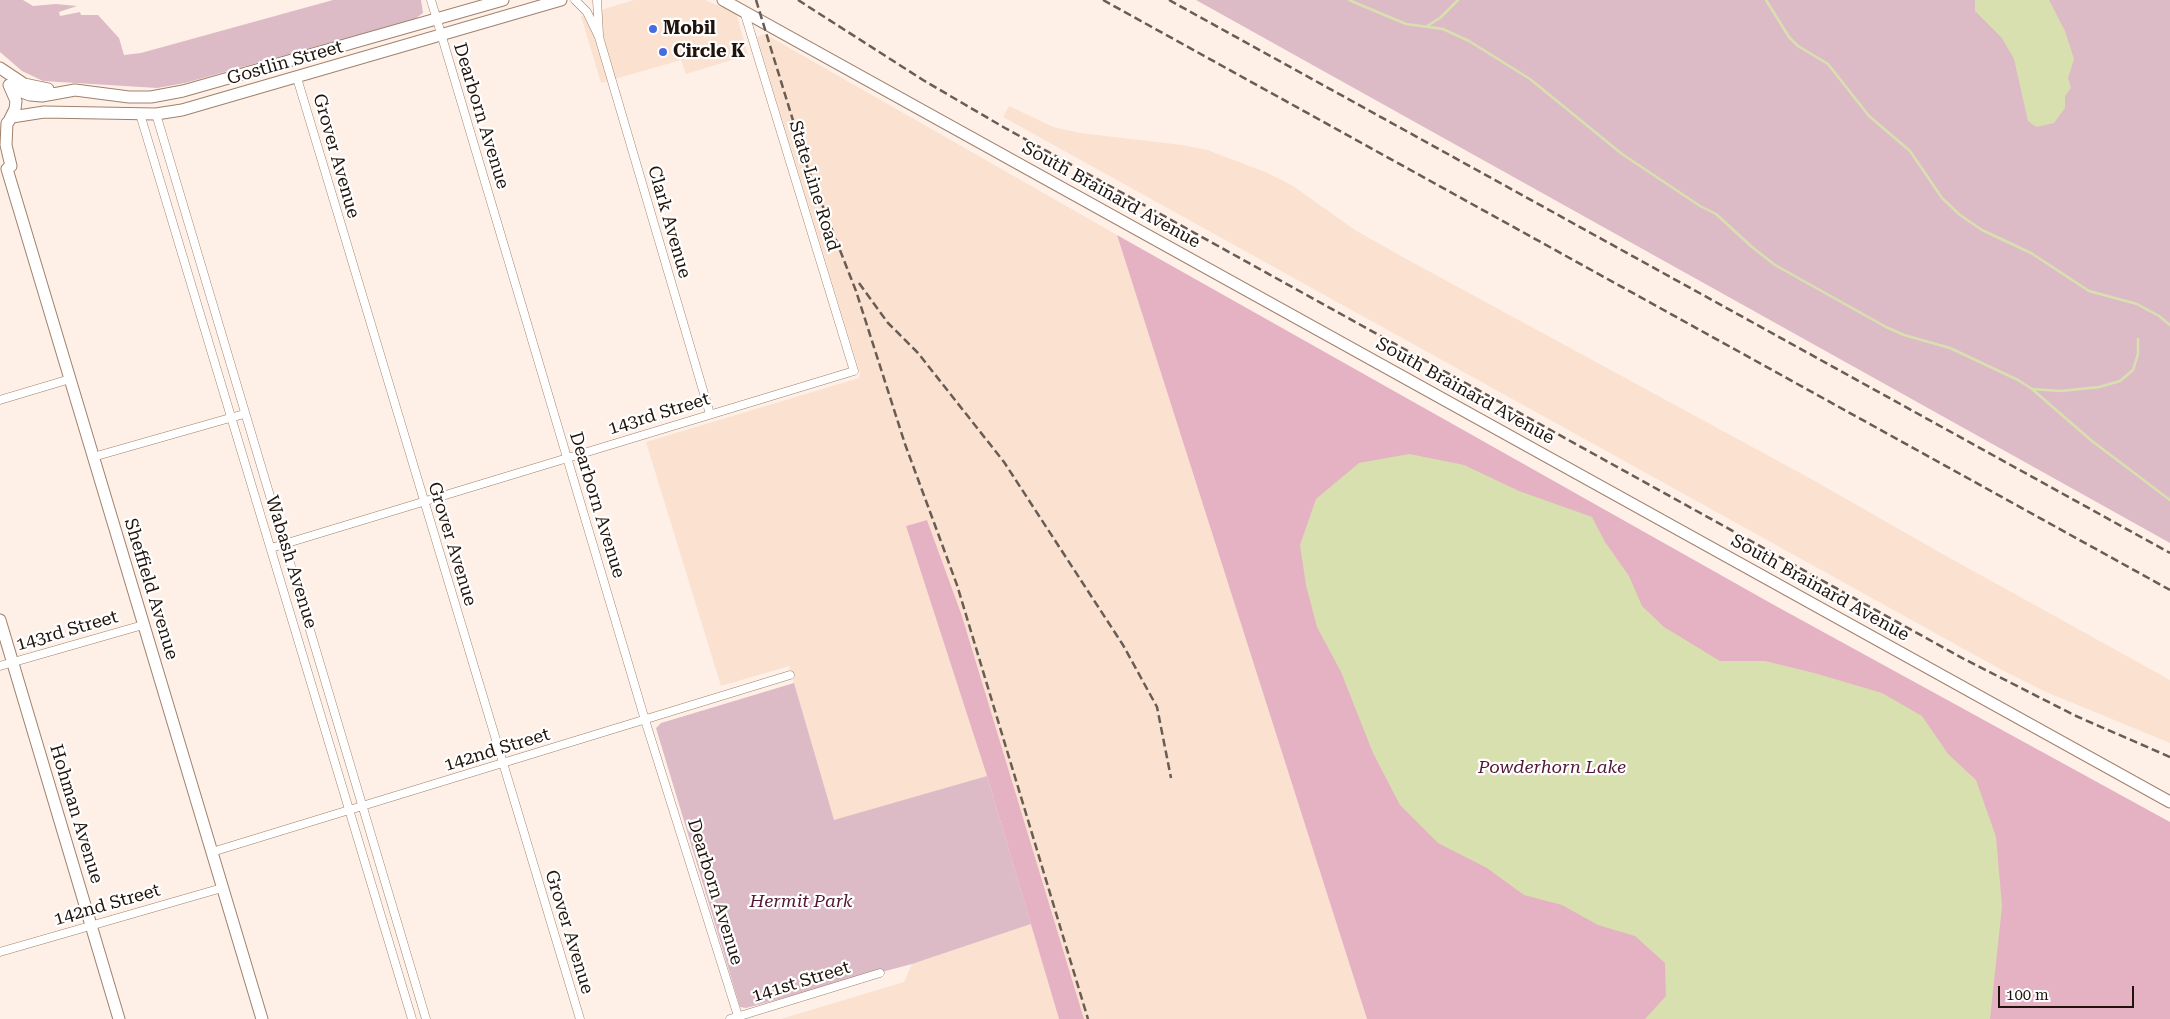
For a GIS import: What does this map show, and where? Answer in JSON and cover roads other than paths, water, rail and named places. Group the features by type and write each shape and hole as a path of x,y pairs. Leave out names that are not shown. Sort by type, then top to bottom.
{"main road":[{"name":"Gostlin Street","path":"11,88 30,95 42,96 75,90 129,97 152,97 183,91 503,0"},
{"name":"Gostlin Street","path":"7,122 61,111 156,114 198,107 561,0"},
{"path":"723,0 744,11"},
{"name":"South Brainard Avenue","path":"744,11 2170,802"},
{"path":"0,68 11,77 35,88 75,90"},
{"path":"0,78 11,88"},
{"name":"Sheffield Avenue","path":"11,88 16,102 7,122 6,145 10,166 3,167 70,379 262,1019"},
{"name":"Hohman Avenue","path":"0,620 119,1019"}],"street":[{"name":"Dearborn Avenue","path":"431,0 646,720 738,1016"},
{"name":"Clark Avenue","path":"575,0 587,12 599,37 710,414"},
{"name":"Clark Avenue","path":"597,0 599,37"},
{"name":"State Line Road","path":"744,11 854,370"},
{"name":"Grover Avenue","path":"297,78 580,1019"},
{"name":"Wabash Avenue","path":"140,114 412,1019"},
{"name":"Wabash Avenue","path":"156,114 426,1019"},
{"name":"143rd Street","path":"271,548 854,370"},
{"path":"0,400 70,379"},
{"path":"93,457 244,414"},
{"name":"143rd Street","path":"0,666 143,625"},
{"name":"142nd Street","path":"212,852 790,675"},
{"name":"142nd Street","path":"0,952 222,888"},
{"name":"141st Street","path":"730,1019 880,973"}],"waterway":[{"path":"1349,0 1406,24 1443,29 1469,41 1530,79 1622,154 1700,206 1716,214 1775,265 1886,327 1904,335 1950,348 2018,380 2032,389 2092,441 2170,500"},
{"path":"1427,26 1440,18 1458,0"},
{"path":"1766,0 1789,37 1798,46 1828,64 1869,116 1910,151 1942,198 1960,215 1982,230 2031,253 2089,291 2137,304 2159,316 2170,325"},
{"path":"2032,389 2061,391 2099,387 2120,381 2133,370 2138,354 2138,339"}],"railway":[{"path":"756,0 807,166 856,291 905,444 957,585 1088,1019"},
{"path":"798,0 923,80 1005,128 1964,659 2076,716 2170,757"},
{"path":"1103,0 2170,590"},
{"path":"1169,0 2170,553"},
{"path":"859,283 888,323 918,353 1004,462 1123,645 1157,707 1171,778"}],"place":[{"name":"Mobil","path":"653,29"},
{"name":"Circle K","path":"663,52"}],"park label":[{"name":"Powderhorn Lake","path":"1552,768"},
{"name":"Hermit Park","path":"801,902"}]}
